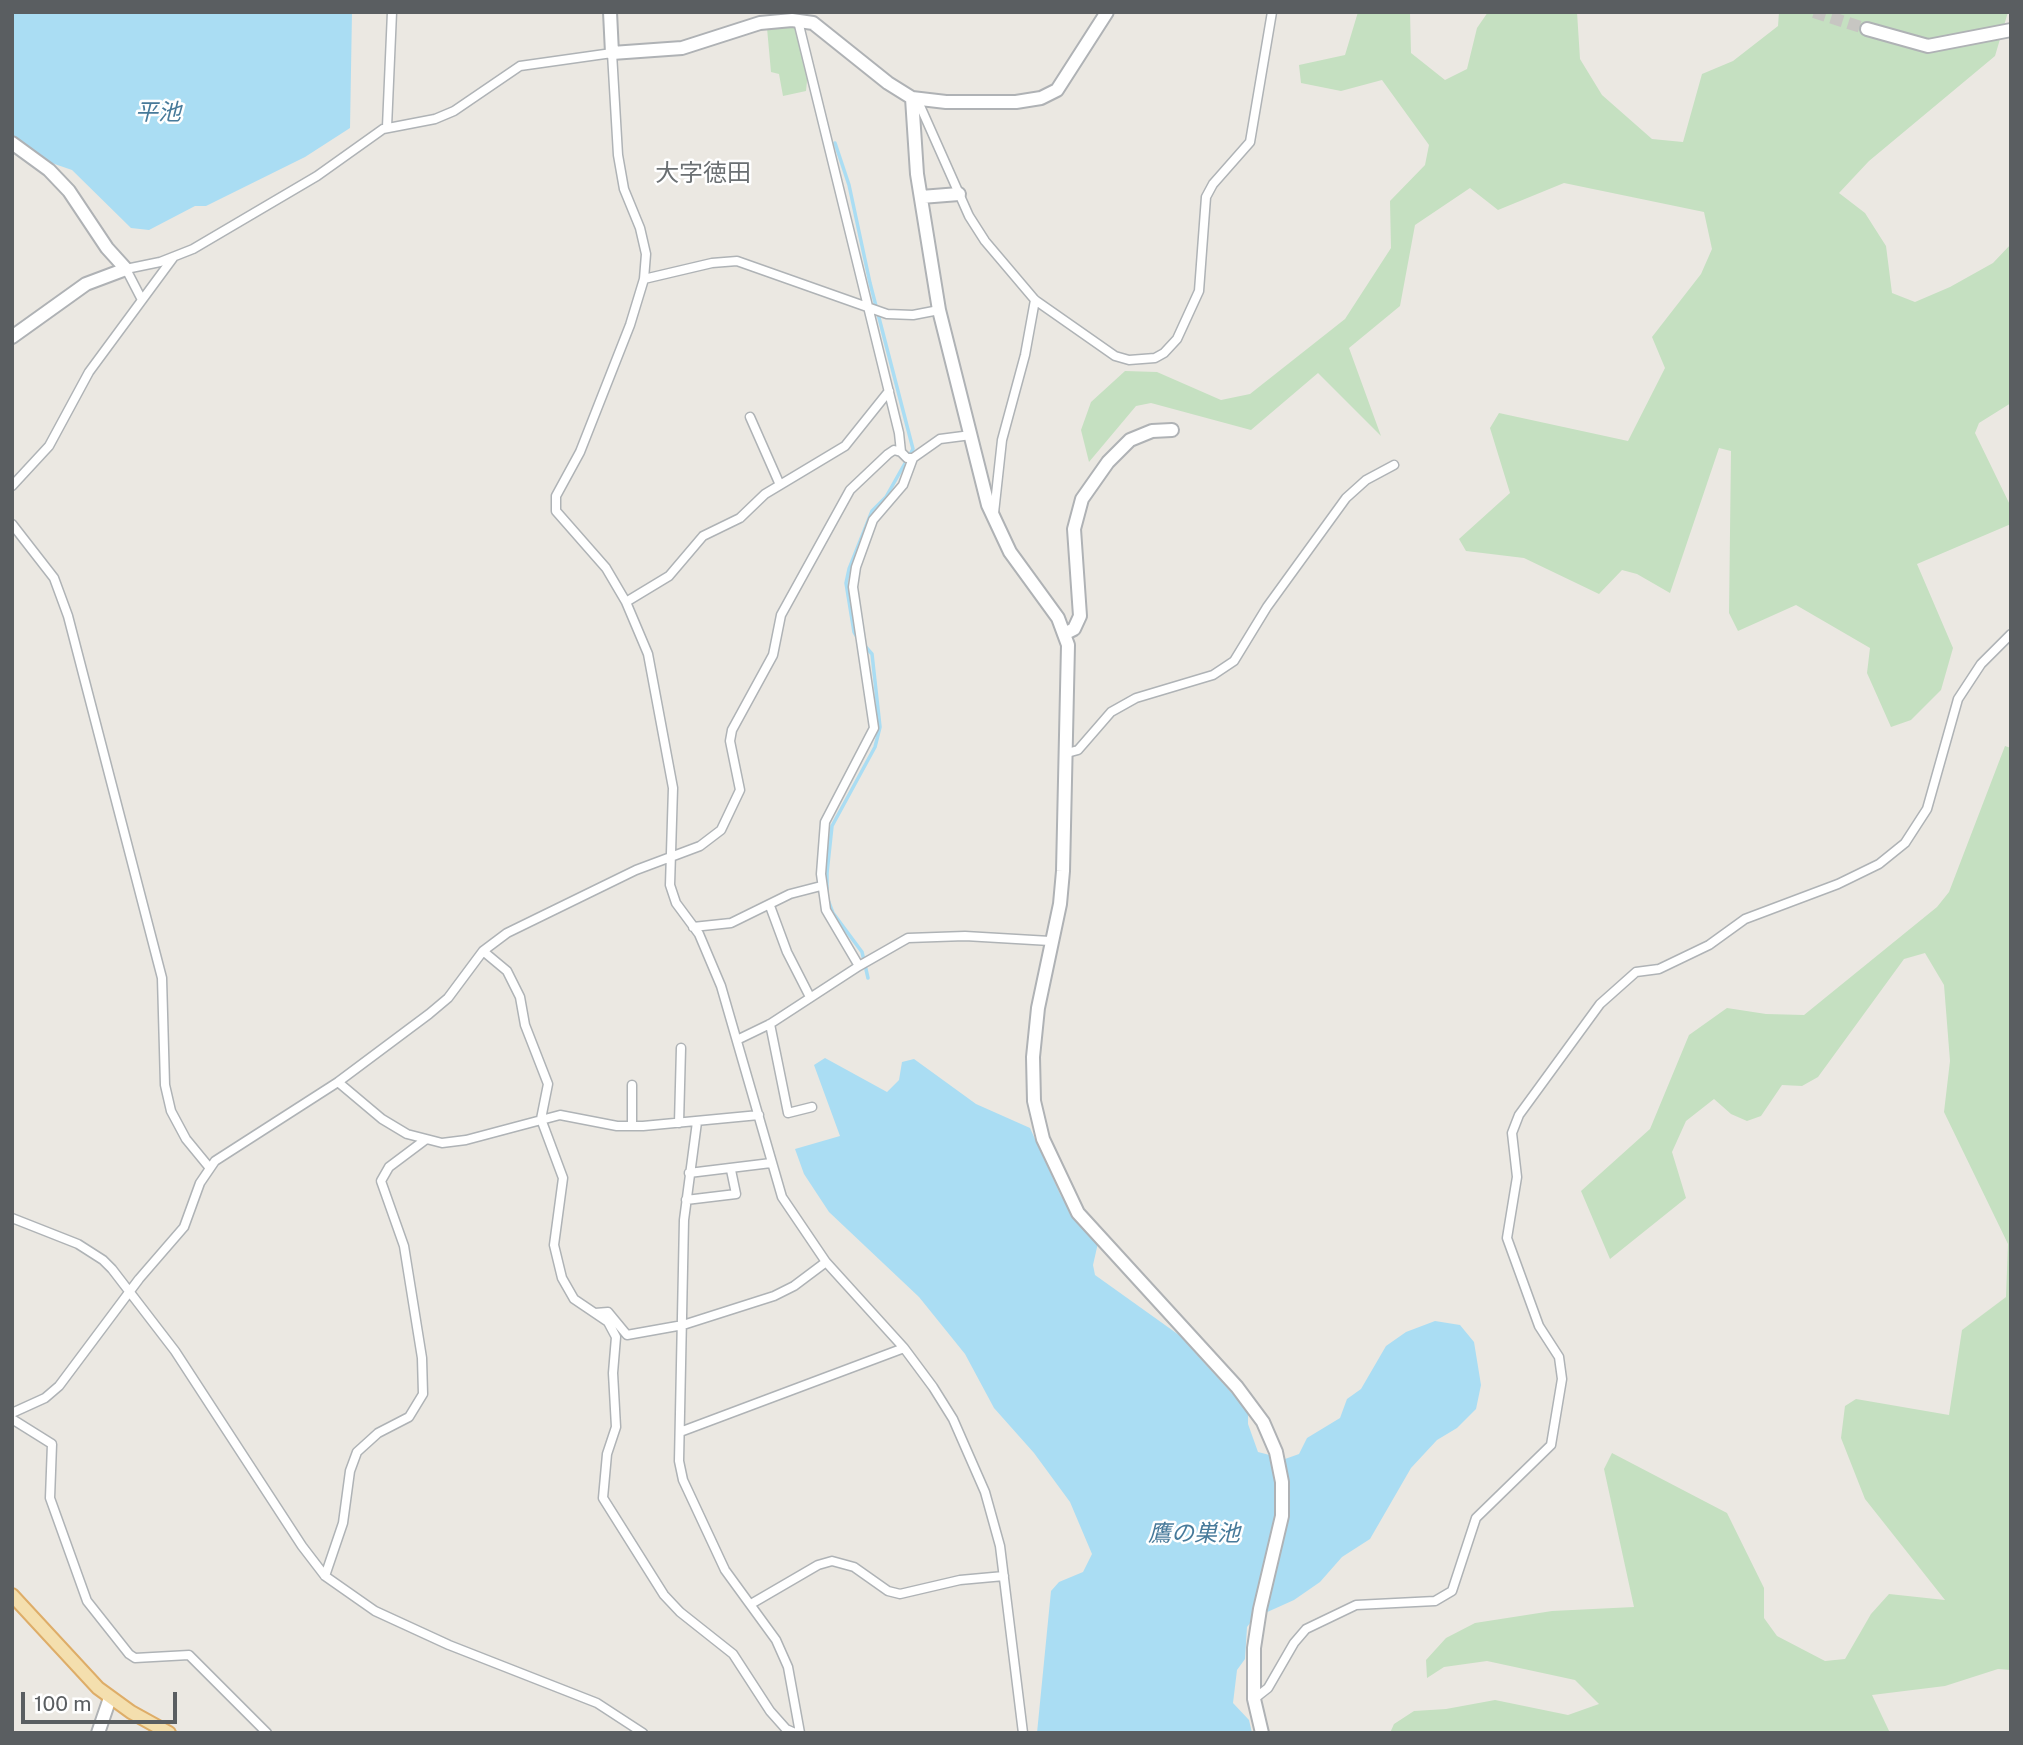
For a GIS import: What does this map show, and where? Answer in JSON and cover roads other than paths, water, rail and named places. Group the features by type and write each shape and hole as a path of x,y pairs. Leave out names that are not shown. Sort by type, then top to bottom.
{"main road":[{"path":"12,1595 110,1698 169,1733"}],"street":[{"path":"387,127 392,12"},
{"path":"610,12 615,136 624,189 640,228 646,254 644,279 630,325 580,452 555,502 557,515 607,568 626,602 648,654 673,788 668,860 670,885 676,903 693,927 721,986 739,1039 782,1197 826,1262 904,1348 953,1419 985,1493 1004,1576 1023,1733"},
{"path":"12,337 86,284 126,268 173,258 193,250 317,176 387,127 435,119 454,111 520,66 612,53 682,48 745,26 798,21 818,26 846,52 914,98 946,103 1041,98 1057,90 1071,73 1107,12"},
{"path":"914,98 977,229 1035,300 1115,356 1129,360 1155,358 1164,354 1177,339 1199,291 1206,197 1213,184 1250,142 1272,12"},
{"path":"798,21 889,391 901,452"},
{"path":"1867,29 1903,42 1928,46 2011,30"},
{"path":"914,98 921,197 939,310 993,518 1010,552 1058,618 1064,634 1069,669 1060,904 1038,1008 1032,1057 1034,1101 1043,1139 1055,1170 1078,1213 1237,1387 1262,1422 1276,1452 1282,1482 1282,1516 1256,1630 1254,1699 1262,1733"},
{"path":"12,143 49,170 69,191 107,248 126,268 141,298"},
{"path":"921,197 959,194"},
{"path":"12,486 49,446 89,372 173,258"},
{"path":"644,279 712,262 737,261 869,308 904,316 939,310"},
{"path":"993,518 1002,440 1025,355 1035,300"},
{"path":"626,602 669,576 697,540 740,518 780,485 845,446 889,391"},
{"path":"750,417 780,485"},
{"path":"1064,634 1077,625 1080,616 1074,528 1082,499 1108,462 1130,440 1152,431 1172,430"},
{"path":"859,966 826,910 821,886 825,822 874,728 853,587 856,566 873,520 903,485 913,458 940,439 971,435"},
{"path":"12,1413 45,1398 59,1386 130,1290 184,1227 209,1167 338,1082 448,998 483,951 506,933 636,870 700,846 721,831 740,789 730,741 732,730 773,654 780,615 850,490 894,450 907,458 913,458"},
{"path":"1067,753 1078,750 1111,712 1136,698 1213,676 1234,662 1267,607 1346,498 1366,480 1394,465"},
{"path":"12,524 54,578 68,616 162,978 165,1085 171,1111 186,1139 209,1167"},
{"path":"1254,1699 1268,1688 1294,1643 1306,1629 1356,1605 1435,1601 1452,1591 1476,1518 1551,1445 1562,1379 1559,1357 1539,1326 1507,1238 1517,1177 1512,1133 1519,1115 1600,1004 1636,972 1660,969 1709,945 1745,919 1838,884 1879,864 1905,843 1927,809 1958,699 1980,664 2011,634"},
{"path":"693,927 731,923 790,894 821,886"},
{"path":"770,906 787,952 810,998"},
{"path":"739,1039 769,1024 908,938 965,936 1051,941"},
{"path":"483,951 507,971 520,997 525,1025 548,1084 541,1119 563,1178 554,1245 556,1258 570,1294 610,1325 616,1337 613,1373 616,1427 607,1454 603,1498 664,1595 680,1612 733,1654 770,1712 786,1729 794,1733"},
{"path":"769,1024 788,1113 811,1107"},
{"path":"679,1123 681,1048"},
{"path":"338,1082 382,1119 425,1140 442,1143 466,1140 560,1115 632,1126 759,1115"},
{"path":"632,1085 632,1126"},
{"path":"697,1122 686,1200 679,1461 683,1480 725,1570 776,1640 788,1667 800,1733"},
{"path":"325,1576 343,1523 350,1471 357,1452 378,1433 409,1417 423,1394 424,1374 404,1246 381,1181 389,1167 425,1140"},
{"path":"689,1173 771,1164"},
{"path":"686,1200 736,1194 731,1170"},
{"path":"12,1218 54,1233 94,1253 130,1290 174,1351 306,1553 325,1576 375,1611 449,1645 597,1703 643,1733"},
{"path":"595,1313 608,1312 627,1335 683,1325 774,1296 794,1286 826,1262"},
{"path":"680,1432 904,1348"},
{"path":"12,1419 50,1441 50,1498 87,1601 129,1654 135,1658 189,1654 267,1733"},
{"path":"751,1604 818,1565 832,1561 854,1567 888,1591 900,1594 960,1580 1004,1576"},
{"path":"98,1733 110,1698"}],"water":[{"name":"平池","path":"12,12 352,12 350,128 305,157 206,206 195,206 149,230 131,228 72,170 40,159 12,136"},
{"name":"鷹の巣池","path":"825,1058 887,1092 899,1080 902,1062 914,1059 976,1104 1030,1128 1061,1196 1098,1243 1093,1265 1095,1275 1179,1335 1248,1411 1248,1424 1258,1452 1285,1459 1299,1454 1307,1438 1340,1418 1347,1399 1361,1389 1386,1346 1406,1332 1435,1321 1460,1325 1474,1342 1481,1385 1476,1409 1457,1428 1437,1440 1411,1468 1370,1539 1342,1557 1320,1582 1294,1600 1254,1618 1247,1627 1245,1659 1237,1670 1233,1703 1249,1720 1252,1733 1037,1733 1051,1591 1059,1582 1083,1572 1092,1554 1070,1502 1034,1453 994,1408 965,1354 919,1297 829,1212 804,1174 795,1149 840,1136 814,1065"}],"waterway":[{"path":"835,143 849,185 870,283 913,449 886,497 872,511 849,569 846,583 857,637"},
{"path":"864,645 872,654 880,727 875,747 832,826 827,897 833,913 862,952 868,978"}],"tunnel":[{"path":"1814,12 1867,29"}],"district":[{"name":"大字徳田","path":"703,174"}]}
